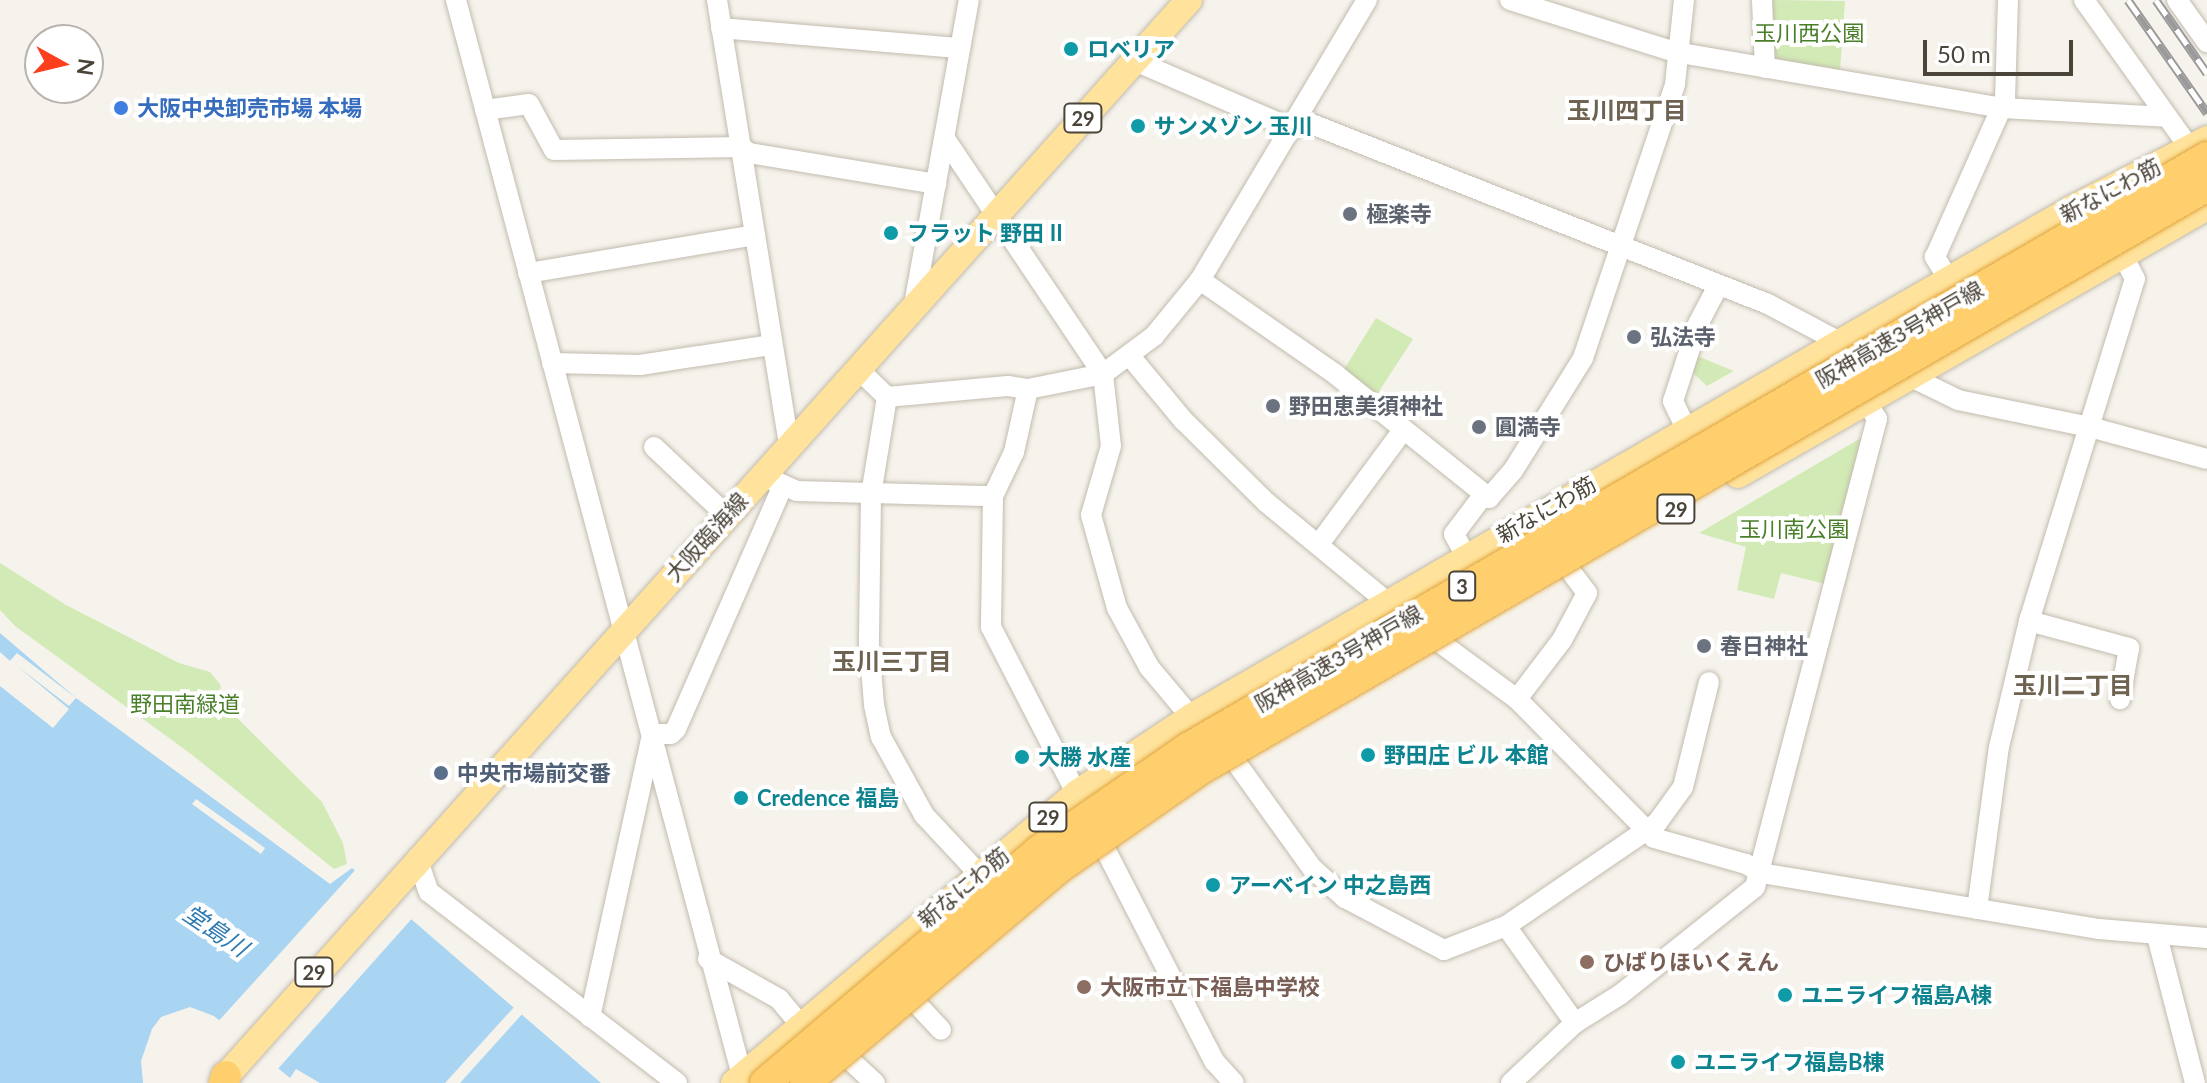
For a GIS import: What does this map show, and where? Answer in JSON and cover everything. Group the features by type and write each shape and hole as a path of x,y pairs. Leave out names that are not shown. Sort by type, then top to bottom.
{"highway":[{"name":"阪神高速3号神戸線","path":"747,1081 1018,867 1188,748 2201,148"},
{"name":"阪神高速3号神戸線","path":"805,1083 1034,887 1201,769 2207,186"}],"main road":[{"name":"大阪臨海線","path":"231,1074 389,887 725,514 773,480 789,443 1189,0"},
{"name":"新なにわ筋","path":"747,1081 802,1026 978,873 1077,793 1191,717 1686,428 1951,283 2073,208 2201,148"},
{"name":"29","path":"824,1083 915,1002 1106,845 1235,761 1568,568 1912,378 2207,207"}],"street":[{"path":"456,0 652,734 708,959 747,1081"},
{"path":"717,0 789,443"},
{"path":"914,305 969,0"},
{"path":"857,368 887,397 1008,386 1028,389 1103,374 1154,336 1200,280 1296,124 1367,0"},
{"path":"1510,0 1675,52 1888,85 2002,108 2166,117"},
{"path":"1466,556 1454,534 1514,469 1583,358 1622,250 1675,84 1675,52 1684,0"},
{"path":"1762,0 1765,68"},
{"path":"1951,283 1935,257 2002,108 2008,0"},
{"path":"2084,0 2166,117 2201,148 2207,172"},
{"path":"2177,0 2207,42"},
{"path":"721,28 960,48"},
{"path":"1135,61 1768,304 1958,400 2090,427 2207,459"},
{"path":"485,110 529,104 554,150 741,147 749,153 936,184"},
{"path":"945,139 1103,374 1111,446 1091,515 1117,608 1149,667 1191,717"},
{"path":"528,273 755,235"},
{"path":"1977,909 1999,747 2029,621 2135,279 2123,255"},
{"path":"1200,280 1335,374 1486,497"},
{"path":"1686,428 1673,401 1698,324 1718,286"},
{"path":"552,363 640,365 771,345"},
{"path":"1129,355 1183,420 1267,503 1387,603 1517,699 1654,838 1761,873 2157,936 2207,938"},
{"path":"1028,389 1014,452 993,496 991,627 1106,845 1215,1062 1234,1083"},
{"path":"887,397 871,495 869,644 881,737 924,815 978,873"},
{"path":"1511,1083 1575,1023 1621,994 1742,897 1761,873 1877,419 1867,403"},
{"path":"1319,544 1403,430"},
{"path":"654,447 725,514"},
{"path":"652,734 671,734 676,729 773,480 871,495 993,496"},
{"path":"1517,699 1562,640 1587,593 1568,568"},
{"path":"2029,621 2129,648 2120,699"},
{"path":"1235,761 1312,868 1345,898 1444,950 1506,926 1647,831 1683,787 1709,682"},
{"path":"590,1017 652,734"},
{"path":"417,858 429,892 677,1083"},
{"path":"1506,926 1575,1023"},
{"path":"2157,936 2195,1083"},
{"path":"708,959 779,999 802,1026"},
{"path":"915,1002 941,1030"},
{"path":"850,1060 875,1083"}],"green space":[{"name":"玉川西公園","path":"1769,0 1845,1 1840,71 1772,61"},
{"path":"1376,318 1413,339 1374,399 1341,374"},
{"path":"1697,356 1734,371 1707,386 1691,371"},
{"name":"玉川南公園","path":"1866,435 1825,584 1781,573 1774,599 1737,590 1746,547 1699,533"},
{"name":"野田南緑道","path":"0,563 66,605 179,663 210,672 220,684 224,705 322,802 343,843 347,864 334,869 191,754 15,626 0,610"}],"water":[{"name":"堂島川","path":"0,633 76,698 330,884 352,868 601,1083 320,1083 296,1069 290,1078 214,1016 190,1007 161,1017 152,1029 141,1061 143,1083 0,1083"}],"pier":[{"path":"0,652 10,661 17,653 76,698 69,706 16,665 69,709 53,728 0,686"},
{"path":"196,799 265,848 261,854 192,804"},
{"path":"358,867 416,914 276,1071 215,1025"},
{"path":"515,1006 523,1013 460,1083 445,1083"}],"railway":[{"path":"2128,0 2207,113"},
{"path":"2156,0 2207,73"}],"place":[{"name":"ロベリア","path":"1071,49"},
{"name":"大阪中央卸売市場 本場","path":"121,108"},
{"name":"サンメゾン 玉川","path":"1138,126"},
{"name":"極楽寺","path":"1350,214"},
{"name":"フラット 野田 II","path":"891,233"},
{"name":"弘法寺","path":"1634,337"},
{"name":"野田恵美須神社","path":"1273,406"},
{"name":"圓満寺","path":"1479,427"},
{"name":"春日神社","path":"1704,646"},
{"name":"野田庄 ビル 本館","path":"1368,755"},
{"name":"大勝 水産","path":"1022,757"},
{"name":"中央市場前交番","path":"441,773"},
{"name":"Credence 福島","path":"741,798"},
{"name":"アーベイン 中之島西","path":"1213,885"},
{"name":"ひばりほいくえん","path":"1587,962"},
{"name":"大阪市立下福島中学校","path":"1084,987"},
{"name":"ユニライフ福島A棟","path":"1785,995"},
{"name":"ユニライフ福島B棟","path":"1678,1062"}],"district":[{"name":"玉川四丁目","path":"1627,110"},
{"name":"玉川三丁目","path":"892,661"},
{"name":"玉川二丁目","path":"2073,685"}]}
